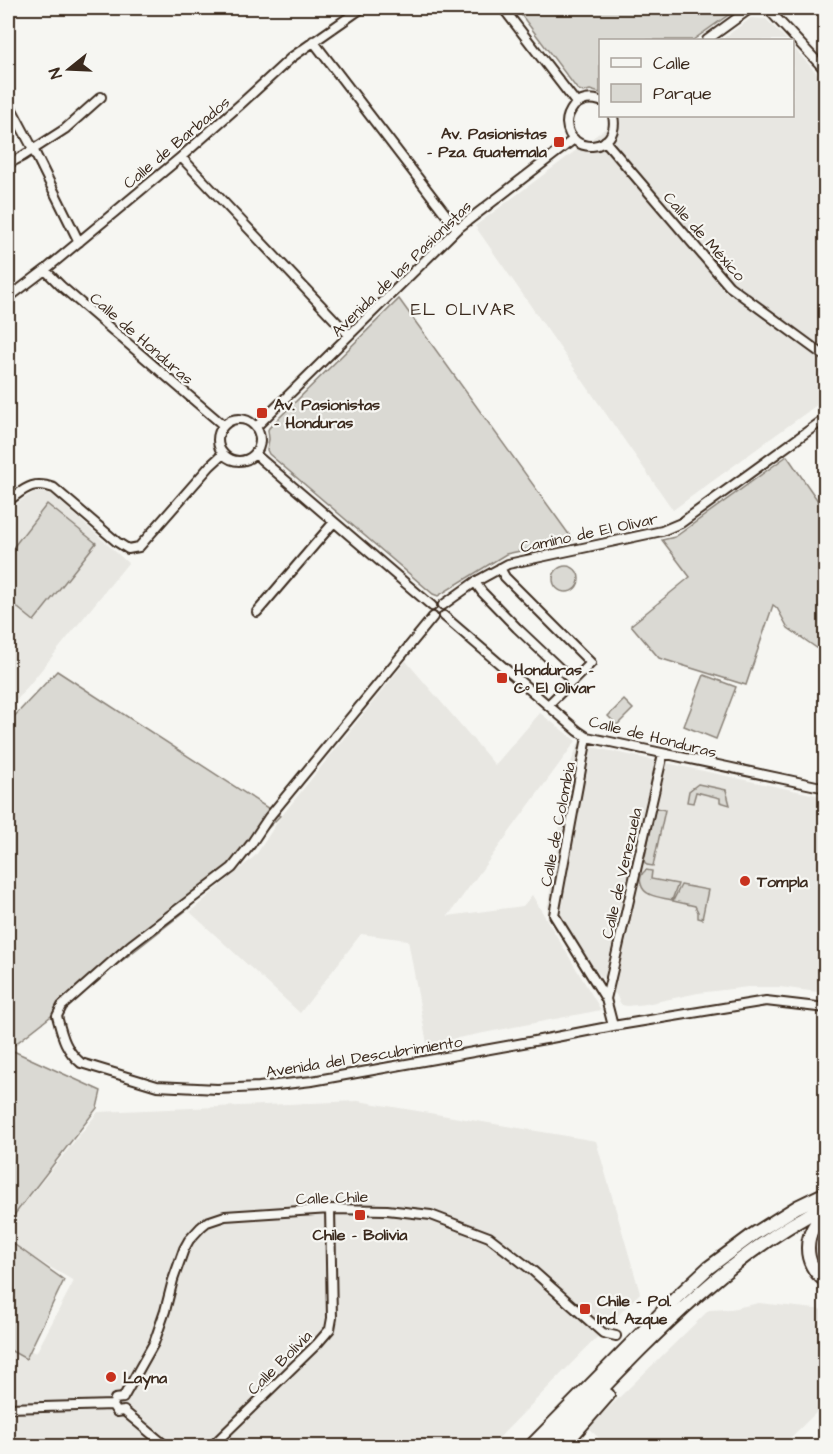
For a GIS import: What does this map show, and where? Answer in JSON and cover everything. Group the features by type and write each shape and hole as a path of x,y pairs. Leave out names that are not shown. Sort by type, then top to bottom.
{"highway":[{"path":"531,1446 708,1268 754,1234 797,1207 825,1193"},
{"path":"547,1446 695,1297 737,1262 802,1218 825,1206"},
{"path":"825,1213 810,1230 807,1249 812,1267 825,1281"},
{"path":"566,1444 652,1346 671,1319"}],"street":[{"name":"Calle de Barbados","path":"8,298 181,157 292,57 362,8"},
{"path":"503,8 577,104"},
{"path":"708,39 751,8"},
{"path":"767,8 825,71"},
{"path":"313,41 457,229"},
{"path":"8,164 65,129 101,97"},
{"path":"599,101 584,100 571,110 567,125 574,139 579,143 593,146 605,141 613,130 613,117"},
{"path":"8,102 79,242"},
{"name":"Avenida de las Pasionistas","path":"256,427 457,229 574,139"},
{"name":"Calle de México","path":"605,141 729,286 825,357"},
{"path":"181,157 349,335"},
{"name":"Calle de Honduras","path":"45,270 223,425"},
{"path":"240,418 246,419 256,427 261,441 255,454 249,459 235,461 223,454 218,442 219,430 223,425 240,418"},
{"name":"Camino de El Olivar","path":"443,605 475,582 508,564 662,531 681,523 825,418"},
{"path":"8,501 29,487 42,484 54,488 117,542 128,549 139,547 223,454"},
{"path":"255,454 432,606"},
{"path":"257,612 334,522"},
{"path":"500,568 505,577 591,663 548,705"},
{"path":"475,582 517,628 573,681"},
{"path":"435,603 443,605 446,612 444,616 433,617 430,609 432,606 435,603"},
{"name":"Calle de Honduras","path":"444,616 587,737 825,788"},
{"name":"Avenida del Descubrimiento","path":"433,617 270,817 232,868 131,945 63,1006 57,1016 71,1056 81,1063 115,1075 157,1086 217,1089 259,1087 312,1081 613,1026 766,1001 825,1008"},
{"name":"Calle de Colombia","path":"587,737 554,915 606,999"},
{"name":"Calle de Venezuela","path":"606,999 663,754"},
{"path":"606,999 613,1026"},
{"name":"Calle Chile","path":"123,1398 154,1343 184,1249 189,1240 207,1222 225,1216 330,1209 387,1210 431,1215 489,1237 603,1333 616,1336"},
{"name":"Calle Bolivia","path":"212,1446 318,1344 330,1329 332,1318 330,1209"},
{"path":"124,1411 127,1403 123,1398 115,1399 113,1408 117,1412 124,1411 166,1446"},
{"path":"8,1408 113,1405"}],"shaded area":[{"path":"751,18 766,19 786,39 722,39"},
{"path":"794,48 825,82 825,399 673,510 475,226 621,117 794,117"},
{"path":"44,492 53,495 128,563 8,711 8,509 33,493"},
{"path":"406,661 495,765 540,713 576,741 448,916 523,906 532,895 601,1010 427,1044 408,940 361,934 300,1013 190,912 256,855 280,818"},
{"path":"578,744 825,797 825,993 780,987 748,987 698,993 646,1004 622,1005 547,910 568,771"},
{"path":"358,1101 596,1141 640,1293 491,1446 8,1446 8,1340 36,1353 74,1281 8,1243 8,1224 98,1112"},
{"path":"759,1303 825,1310 825,1404 782,1446 608,1446 588,1428 709,1310 731,1309"}],"green space":[{"path":"516,8 738,8 694,39 599,39 599,93 590,90 583,92 577,89"},
{"path":"399,299 573,540 506,554 438,596 267,450 269,428"},
{"path":"787,456 825,511 825,645 821,651 788,628 773,605 746,685 659,658 631,625 690,577 662,540 675,537"},
{"path":"47,504 96,543 34,621 8,600 8,554"},
{"path":"566,566 575,570 579,579 575,588 566,592 557,588 553,579 557,570"},
{"path":"57,671 280,816 188,909 9,1049 101,1091 97,1108 8,1223 8,723"},
{"path":"704,675 736,687 716,739 684,726"},
{"path":"624,700 633,709 617,725 608,716"},
{"path":"698,784 726,790 730,805 720,802 720,798 696,792 693,803 687,802 689,791"},
{"path":"657,808 665,810 653,866 647,865 644,861"},
{"path":"646,870 652,871 651,879 678,884 672,900 645,892 640,880"},
{"path":"681,885 708,890 702,919 698,918 695,906 673,901"},
{"path":"8,1240 64,1280 26,1359 8,1349"}],"place":[{"name":"Av. Pasionistas - Pza. Guatemala","path":"559,142"},
{"name":"Av. Pasionistas - Honduras","path":"262,413"},
{"name":"Honduras - Cº El Olivar","path":"502,678"},
{"name":"Tompla","path":"745,881"},
{"name":"Chile - Bolivia","path":"360,1215"},
{"name":"Chile - Pol. Ind. Azque","path":"585,1309"},
{"name":"Layna","path":"111,1377"}],"district":[{"name":"EL OLIVAR","path":"464,309"}]}
